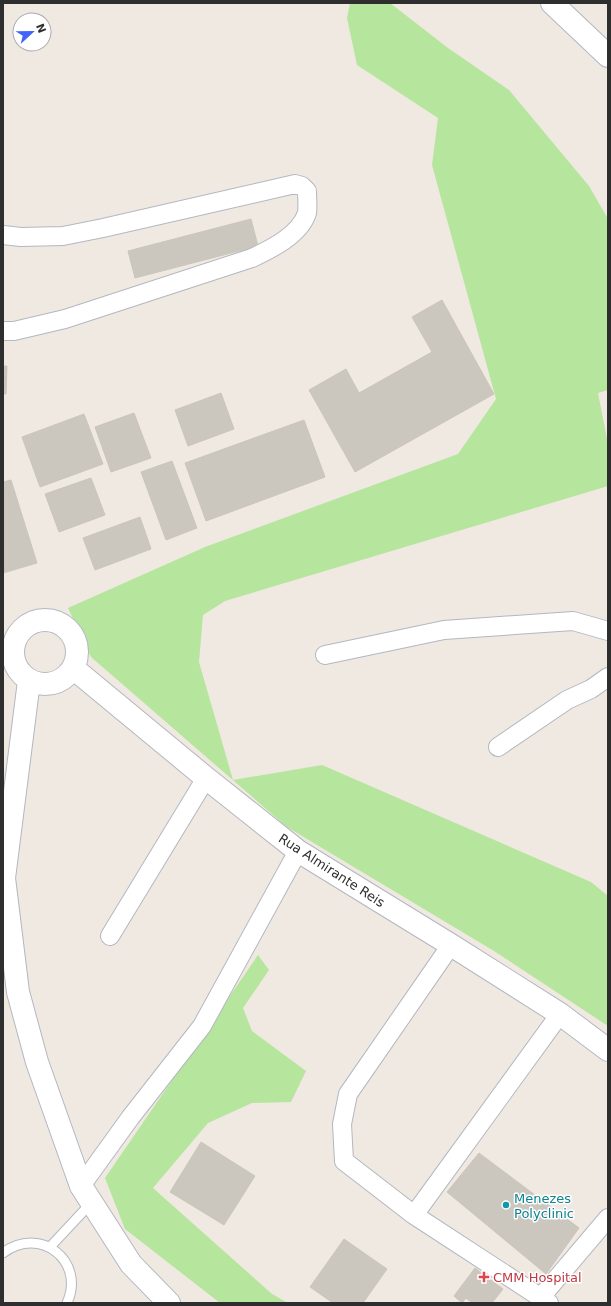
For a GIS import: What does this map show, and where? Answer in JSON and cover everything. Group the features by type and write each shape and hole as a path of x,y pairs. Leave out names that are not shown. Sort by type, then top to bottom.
{"main road":[{"path":"552,3 608,56"},
{"path":"41,620 56,622 69,630 74,639 77,648 77,659 73,668 67,676 59,682 49,685 39,684 30,681 21,675 8,647 23,629 31,623 41,620"},
{"name":"Rua Almirante Reis","path":"73,668 206,778 298,851 560,1014 608,1050"},
{"path":"30,681 5,860 4,878 18,992 37,1062 87,1194 131,1264 169,1303"}],"street":[{"path":"3,235 21,237 63,236 295,184 302,186 306,190 307,212 299,227 277,245 252,258 65,319 22,330 3,331"},
{"path":"325,655 444,630 573,621 608,631"},
{"path":"498,747 567,700 591,689 608,677"},
{"path":"110,936 206,778"},
{"path":"87,1194 130,1118 202,1026 298,851"},
{"path":"451,945 348,1094 342,1124 344,1161 414,1215 545,1300 608,1218"},
{"path":"414,1215 560,1014"}],"lane":[{"path":"50,1247 87,1194"},
{"path":"3,1253 10,1247 23,1243 37,1243 50,1247 61,1256 69,1268 72,1281 71,1295 67,1303"}],"green space":[{"path":"350,3 390,3 448,48 509,90 589,186 608,219 608,390 598,393 608,444 608,486 225,601 203,615 199,662 233,780 322,765 591,882 608,896 608,1026 494,951 287,827 91,657 68,608 205,547 458,454 496,399 432,165 438,118 357,65 347,18"},
{"path":"258,955 269,970 243,1008 252,1031 306,1071 291,1102 252,1103 208,1123 153,1188 272,1294 288,1303 220,1303 125,1229 105,1178"}],"building":[{"path":"251,219 258,246 135,278 128,251"},
{"path":"442,300 494,394 355,472 309,390 346,369 359,393 432,352 412,317"},
{"path":"3,366 7,366 6,394 3,394"},
{"path":"221,393 234,429 188,446 175,410"},
{"path":"134,413 151,458 111,472 95,427"},
{"path":"84,414 103,464 40,487 22,437"},
{"path":"304,420 325,477 206,521 185,463"},
{"path":"172,461 197,528 166,540 141,472"},
{"path":"91,478 105,515 59,532 45,494"},
{"path":"11,480 37,563 3,573 3,482"},
{"path":"140,517 151,549 95,570 83,538"},
{"path":"201,1142 255,1176 224,1225 170,1192"},
{"name":"Menezes Polyclinic","path":"479,1153 579,1228 546,1274 447,1192"},
{"path":"344,1239 387,1269 363,1303 333,1303 310,1287"},
{"path":"475,1268 503,1289 492,1303 472,1303 466,1298 462,1303 454,1296"}],"place":[{"name":"Menezes Polyclinic","path":"506,1205"},
{"name":"CMM Hospital","path":"484,1277"}]}
